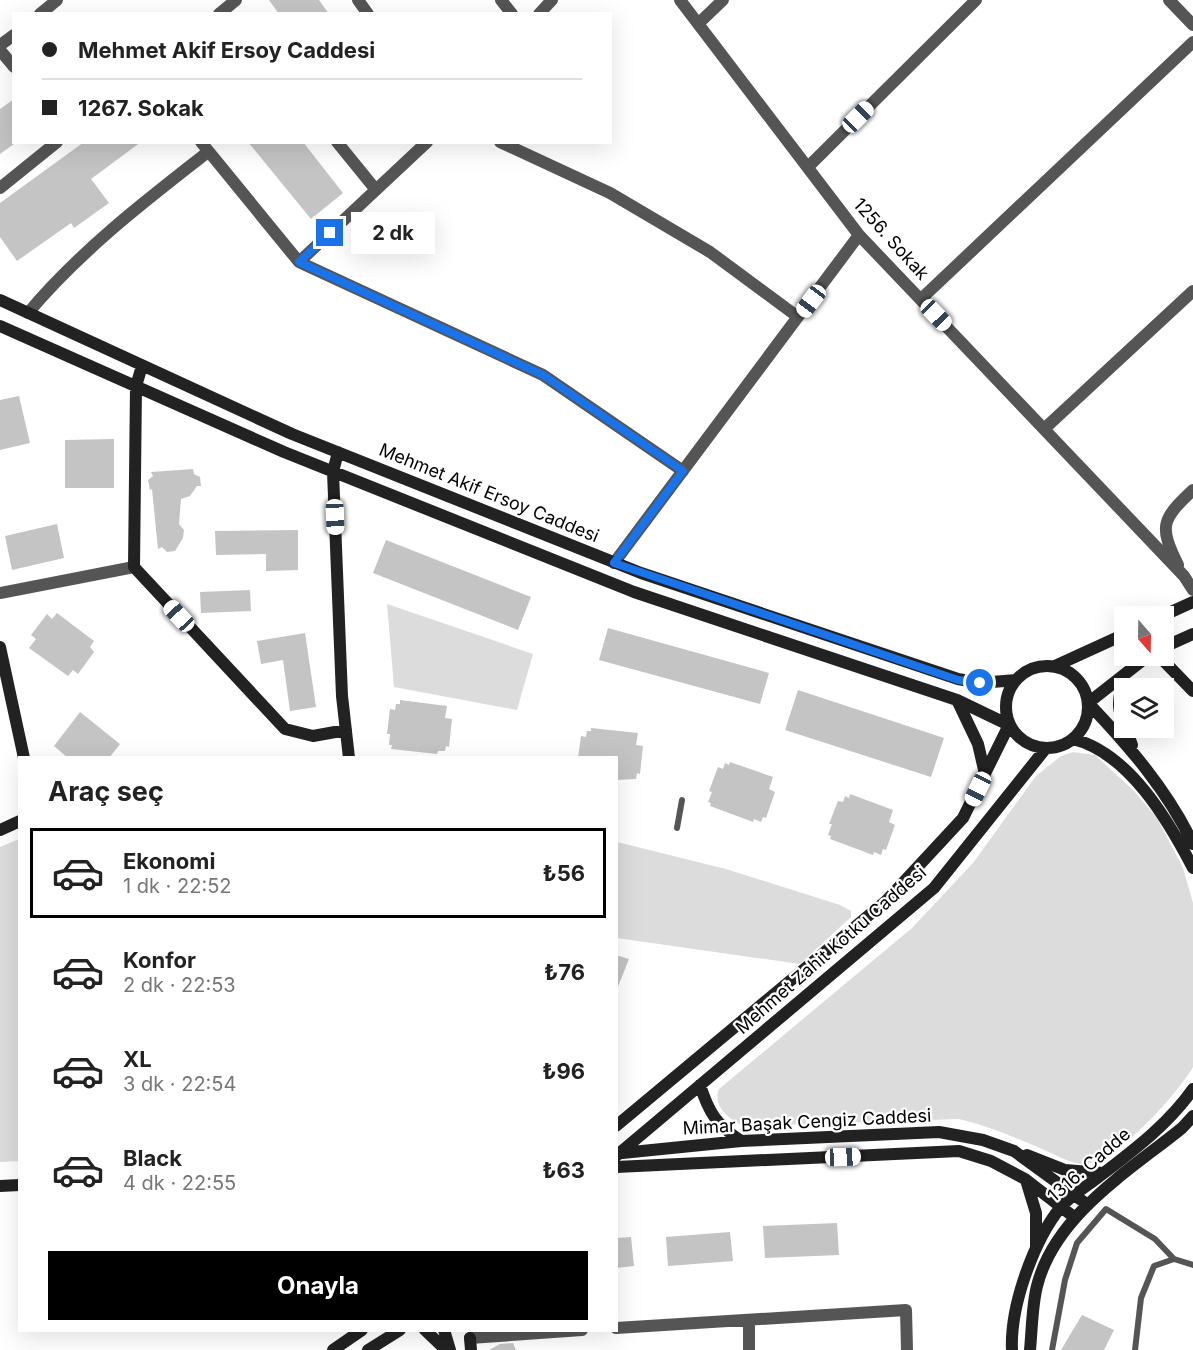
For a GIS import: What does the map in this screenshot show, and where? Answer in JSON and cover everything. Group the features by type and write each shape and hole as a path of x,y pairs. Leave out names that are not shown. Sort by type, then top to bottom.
{"main road":[{"name":"Mehmet Akif Ersoy Caddesi","path":"0,300 142,366 338,452 614,563 958,680 980,683 1016,680"},
{"name":"Mehmet Akif Ersoy Caddesi","path":"0,326 333,472 634,592 957,700 1010,725"},
{"path":"142,366 136,386 134,567 285,729 313,736 346,730"},
{"path":"338,452 333,472 349,756"},
{"path":"1174,611 1193,602"},
{"path":"1174,642 1193,634"},
{"path":"1054,666 1078,679 1083,686 1088,704 1085,723 1073,739 1056,748 1046,748 1024,742 1010,725 1006,702 1016,680 1033,668 1054,666 1114,639"},
{"path":"0,647 24,756"},
{"path":"1088,704 1134,666"},
{"path":"1169,666 1193,691"},
{"path":"1125,673 1119,694 1118,713 1135,755"},
{"path":"957,700 978,744 985,774"},
{"path":"1088,704 1135,755 1180,816 1193,844"},
{"name":"Mehmet Zahit Kotku Caddesi","path":"618,1124 886,901 963,818 1010,725"},
{"path":"1073,739 1093,744 1113,757 1168,821 1193,868"},
{"name":"Mehmet Zahit Kotku Caddesi","path":"618,1155 934,888 1046,748"},
{"path":"1180,816 1193,818"},
{"path":"0,830 18,822"},
{"path":"700,1085 713,1118 724,1130 741,1141"},
{"name":"1316. Cadde","path":"1012,1350 1011,1336 1028,1266 1060,1208 1168,1120 1191,1097"},
{"name":"1316. Cadde","path":"1030,1350 1037,1285 1046,1262 1074,1217 1182,1128 1193,1116"},
{"name":"Mimar Başak Cengiz Caddesi","path":"618,1155 741,1141 939,1132 983,1140 1014,1151 1088,1205"},
{"name":"Mimar Başak Cengiz Caddesi","path":"618,1167 959,1150 991,1161 1025,1179 1074,1217"},
{"path":"1014,1151 1065,1170 1104,1173"},
{"path":"1025,1179 1036,1213 1036,1251"},
{"path":"0,1186 18,1185"},
{"path":"333,1350 359,1332"},
{"path":"368,1350 397,1332"},
{"path":"427,1332 448,1350"},
{"path":"444,1332 448,1350"}],"street":[{"path":"42,12 57,0"},
{"path":"501,0 510,12"},
{"path":"541,12 552,0"},
{"name":"1256. Sokak","path":"680,0 860,236 1184,576 1193,590"},
{"path":"698,24 723,0"},
{"path":"808,167 976,0"},
{"path":"1169,0 1193,25"},
{"path":"12,37 0,47 12,64"},
{"path":"921,299 1193,42"},
{"path":"0,188 55,144"},
{"path":"340,144 376,190"},
{"path":"299,262 425,144"},
{"path":"504,144 610,193 710,252 798,317"},
{"path":"28,313 54,282 205,147 299,262 543,375 683,471"},
{"path":"614,563 860,236"},
{"path":"1044,429 1193,291"},
{"path":"1184,576 1164,536 1170,511 1193,490"},
{"path":"0,592 134,567"},
{"path":"618,1328 906,1310 907,1350"},
{"path":"748,1320 749,1350"},
{"path":"471,1344 566,1332"}],"lane":[{"path":"677,828 682,800"},
{"path":"1053,1350 1065,1280 1077,1242 1106,1209 1155,1239 1174,1258 1193,1265"},
{"path":"1136,1350 1141,1298 1154,1266 1174,1258"}],"shaded area":[{"path":"387,604 533,654 517,710 394,687"},
{"path":"1073,752 1095,755 1134,791 1157,818 1183,868 1193,903 1193,1067 1174,1094 1143,1127 1109,1154 1094,1162 1080,1164 1001,1132 959,1119 745,1126 728,1117 718,1101 719,1089 912,928 973,863 1036,776 1061,756"},
{"path":"18,839 18,1161 0,1162 0,847"},
{"path":"618,842 726,869 840,905 851,911 851,917 800,964 618,938"}],"building":[{"path":"269,0 319,0 328,12 278,12"},
{"path":"12,100 12,144 14,144 0,154 0,109"},
{"path":"81,144 138,144 91,179 109,203 74,228 71,223 17,261 0,237 0,203"},
{"path":"250,144 305,144 343,193 311,219"},
{"path":"19,396 30,443 0,450 0,400"},
{"path":"114,439 114,488 65,488 65,440"},
{"path":"193,469 194,474 200,477 201,486 197,486 190,496 181,499 179,524 184,530 183,538 175,551 167,552 162,547 158,549 152,489 150,490 148,480 153,476 151,472"},
{"path":"57,524 64,558 12,570 5,536"},
{"path":"298,530 298,570 266,571 266,554 216,555 215,531"},
{"path":"386,540 531,597 518,630 373,573"},
{"path":"250,590 251,611 201,613 200,592"},
{"path":"57,613 94,641 90,647 94,652 78,674 73,670 68,676 29,648 36,639 31,635 47,614 52,619"},
{"path":"608,628 769,673 760,704 599,660"},
{"path":"305,633 316,707 290,711 283,660 261,664 257,641"},
{"path":"798,690 944,738 931,777 785,730"},
{"path":"400,700 447,706 445,718 452,719 449,747 446,746 445,751 438,751 437,754 391,749 390,734 387,734 390,709 395,710"},
{"path":"80,712 120,744 111,756 66,756 54,746"},
{"path":"591,728 638,733 636,745 643,746 640,774 637,773 636,779 618,780 618,756 578,756 581,736 586,737 587,731 591,731"},
{"path":"730,762 773,777 769,789 775,792 766,818 763,817 761,822 754,819 753,822 710,806 711,803 708,802 712,792 709,791 718,767 723,769 725,763 729,765"},
{"path":"850,794 893,810 889,822 895,825 886,850 883,849 881,855 874,852 873,855 830,839 831,836 828,835 832,824 829,824 838,801 843,802 845,796 849,798"},
{"path":"618,956 629,959 618,986"},
{"path":"837,1223 839,1255 765,1258 763,1226"},
{"path":"730,1232 733,1261 668,1266 666,1237"},
{"path":"631,1237 634,1266 618,1268 618,1238"},
{"path":"1082,1315 1114,1330 1104,1350 1061,1350"},
{"path":"513,1343 516,1350 489,1350 500,1344"}],"route":[{"path":"330,233 299,262 543,375 683,471 614,563 958,680 980,683"}]}
